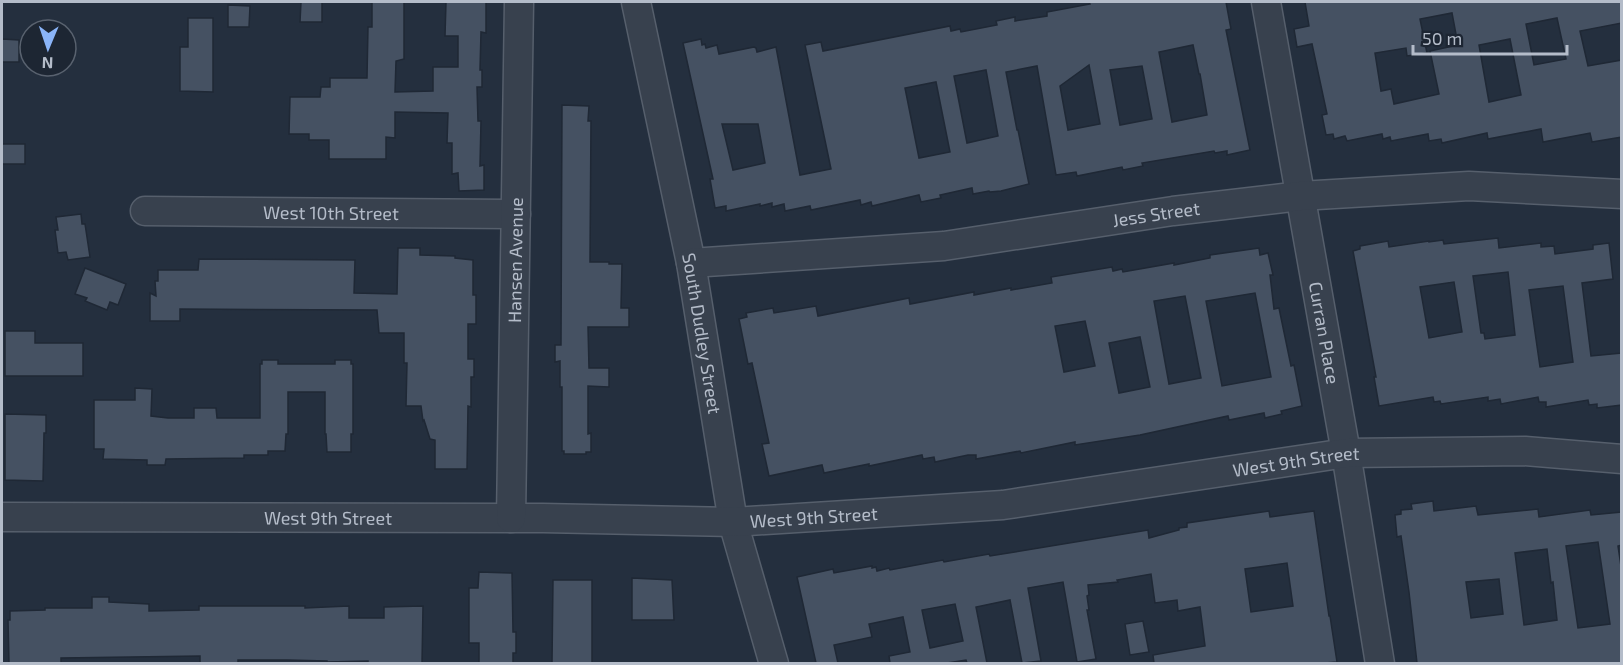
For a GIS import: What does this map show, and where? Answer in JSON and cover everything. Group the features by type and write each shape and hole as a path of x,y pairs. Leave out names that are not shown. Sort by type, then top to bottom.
{"street":[{"name":"Hansen Avenue","path":"512,518 519,2"},
{"name":"South Dudley Street","path":"636,2 691,263 734,522 774,663"},
{"name":"Curran Place","path":"1266,2 1346,453 1380,663"},
{"name":"Jess Street","path":"691,263 944,246 1173,211 1300,196 1469,186 1622,194"},
{"name":"West 10th Street","path":"145,211 516,214"},
{"name":"West 9th Street","path":"2,517 512,518 734,522 1003,505 1346,453 1525,451 1622,459"}],"building":[{"path":"301,2 322,2 322,22 300,22"},
{"path":"372,2 404,2 404,59 396,61 395,92 433,91 433,67 458,67 458,36 445,36 446,2 486,2 486,33 481,32 482,87 477,87 478,121 481,121 480,166 484,165 484,190 459,191 458,173 452,174 452,143 447,143 448,113 395,112 395,138 386,137 386,159 329,159 329,140 309,140 309,134 289,134 290,97 320,97 321,87 330,87 330,78 367,78 368,27 372,27"},
{"path":"1089,2 1226,2 1231,29 1226,30 1250,150 1227,155 1227,151 1215,153 1214,151 1142,163 1143,166 1123,170 1122,167 1077,176 1076,172 1056,175 1037,66 1006,72 1029,184 1001,191 973,194 972,188 921,202 919,195 872,206 871,202 861,205 860,200 811,210 810,206 785,211 784,204 772,207 772,203 726,211 726,206 715,208 710,179 713,179 683,43 701,39 702,45 705,44 706,48 717,45 719,54 754,47 757,52 776,47 800,175 831,169 805,45 821,42 823,51 950,26 951,31 960,29 961,32 997,25 996,21 1015,17 1015,21 1047,16 1047,12 1090,4","holes":["1193,45 1207,115 1172,122 1159,52","1089,65 1100,124 1068,130 1060,86","1142,66 1152,119 1120,125 1110,70","986,70 998,136 967,143 954,76","936,82 950,152 919,158 905,88","722,124 758,124 765,163 733,170"]},
{"path":"1305,2 1622,2 1622,23 1580,31 1588,66 1622,60 1622,137 1592,142 1590,133 1543,142 1541,129 1488,139 1487,133 1442,143 1441,139 1429,141 1428,134 1391,141 1390,137 1383,139 1382,134 1347,141 1345,136 1334,139 1333,134 1326,135 1322,115 1327,114 1312,44 1297,47 1294,29 1309,26","holes":["1452,13 1458,45 1430,51 1439,94 1394,104 1391,89 1381,91 1375,53 1406,48 1407,56 1427,53 1420,19","1557,18 1566,59 1534,65 1526,24","1510,39 1521,95 1489,102 1479,45"]},
{"path":"228,5 250,6 249,27 228,27"},
{"path":"188,18 213,18 213,92 180,91 180,47 188,47"},
{"path":"2,39 18,40 18,62 2,62"},
{"path":"562,105 589,106 588,121 591,121 590,262 622,264 621,308 629,308 629,327 588,327 589,368 609,368 609,387 588,386 588,434 591,433 591,452 586,452 586,454 564,454 562,451 560,361 555,362 555,345 561,345"},
{"path":"2,144 25,144 25,164 2,164"},
{"path":"81,214 82,224 85,224 90,257 68,260 66,252 58,253 56,217"},
{"path":"1498,238 1499,248 1541,243 1541,247 1554,246 1555,254 1593,249 1593,245 1609,243 1613,279 1582,283 1591,356 1622,353 1622,405 1597,408 1597,404 1589,405 1588,400 1546,407 1546,402 1539,402 1538,397 1501,404 1500,399 1488,401 1488,397 1441,404 1440,401 1434,402 1433,397 1379,406 1374,377 1376,377 1353,251 1360,249 1360,246 1388,241 1389,247 1443,240 1444,244","holes":["1508,272 1515,335 1485,339 1484,333 1481,333 1473,276","1454,282 1462,332 1429,338 1420,287","1563,286 1573,362 1540,367 1529,290"]},
{"path":"398,248 420,248 420,255 455,256 455,258 473,260 476,324 468,324 468,359 474,359 474,377 471,377 471,407 468,406 467,469 435,469 435,440 430,439 423,421 421,406 406,406 407,363 404,363 404,333 379,333 377,310 180,309 180,321 150,321 150,293 156,296 155,281 158,281 158,270 198,270 199,259 355,260 354,293 397,294"},
{"path":"1259,248 1260,255 1268,253 1273,275 1270,275 1274,309 1279,308 1302,406 1265,418 1264,413 1229,420 1228,416 1140,435 1075,445 1075,442 976,459 976,455 968,455 935,462 934,457 923,459 922,455 824,473 822,465 769,476 762,444 769,443 752,363 748,364 739,319 747,317 746,313 773,308 774,313 816,306 818,316 909,298 910,304 974,292 974,295 1011,288 1011,290 1052,283 1051,277 1112,267 1113,271 1122,269 1123,272 1174,263 1174,265 1210,258 1210,255","holes":["1255,293 1271,377 1222,386 1206,301","1185,296 1201,378 1169,384 1154,301","1085,321 1095,366 1064,372 1055,326","1140,337 1150,387 1119,393 1109,343"]},
{"path":"85,268 126,284 118,305 110,302 107,310 75,294"},
{"path":"5,331 35,331 35,343 83,343 83,376 5,376"},
{"path":"262,360 278,360 278,364 335,364 335,360 351,360 353,364 353,434 351,434 351,452 327,452 325,392 288,392 288,434 286,434 285,451 268,451 268,455 244,455 244,458 166,459 165,465 147,465 147,460 103,459 104,449 94,449 94,400 135,400 135,388 152,389 151,416 194,418 194,408 216,408 217,418 260,418 260,364"},
{"path":"5,414 46,415 43,481 5,480"},
{"path":"1433,501 1434,511 1476,506 1478,515 1538,509 1539,517 1590,510 1591,515 1622,512 1622,545 1618,546 1622,573 1622,663 1417,663 1401,536 1397,537 1395,515 1401,514 1401,510 1412,509 1411,504","holes":["1598,542 1610,624 1578,628 1566,546","1547,549 1557,620 1524,625 1515,553","1499,579 1503,614 1471,618 1466,582"]},
{"path":"1269,511 1270,517 1314,511 1337,662 1154,663 1153,655 1205,646 1200,607 1178,611 1177,600 1155,603 1151,574 1117,580 1118,582 1088,585 1089,610 1087,610 1096,659 1077,662 1063,582 1028,588 1041,661 1022,663 1010,600 976,607 987,663 967,663 966,660 947,663 890,663 889,656 910,652 903,617 869,624 872,637 834,645 838,663 816,663 797,577 833,569 834,573 872,566 872,568 876,567 877,571 889,568 890,570 1148,530 1149,538 1187,527 1187,523","holes":["1287,563 1293,606 1251,612 1245,569","955,604 963,641 930,648 922,610"]},
{"path":"479,572 512,573 513,632 516,632 516,653 513,653 513,663 479,663 479,643 469,643 469,588 478,588"},
{"path":"632,578 672,580 674,620 632,620"},
{"path":"553,580 592,580 592,663 552,663"},
{"path":"92,597 109,597 109,602 149,604 149,611 199,610 199,606 305,606 305,608 349,606 349,618 384,618 384,607 423,606 422,663 238,660 238,663 200,663 200,656 61,658 61,663 9,663 8,620 10,620 10,611 92,608"},
{"path":"1143,621 1149,652 1130,655 1125,624"}]}
